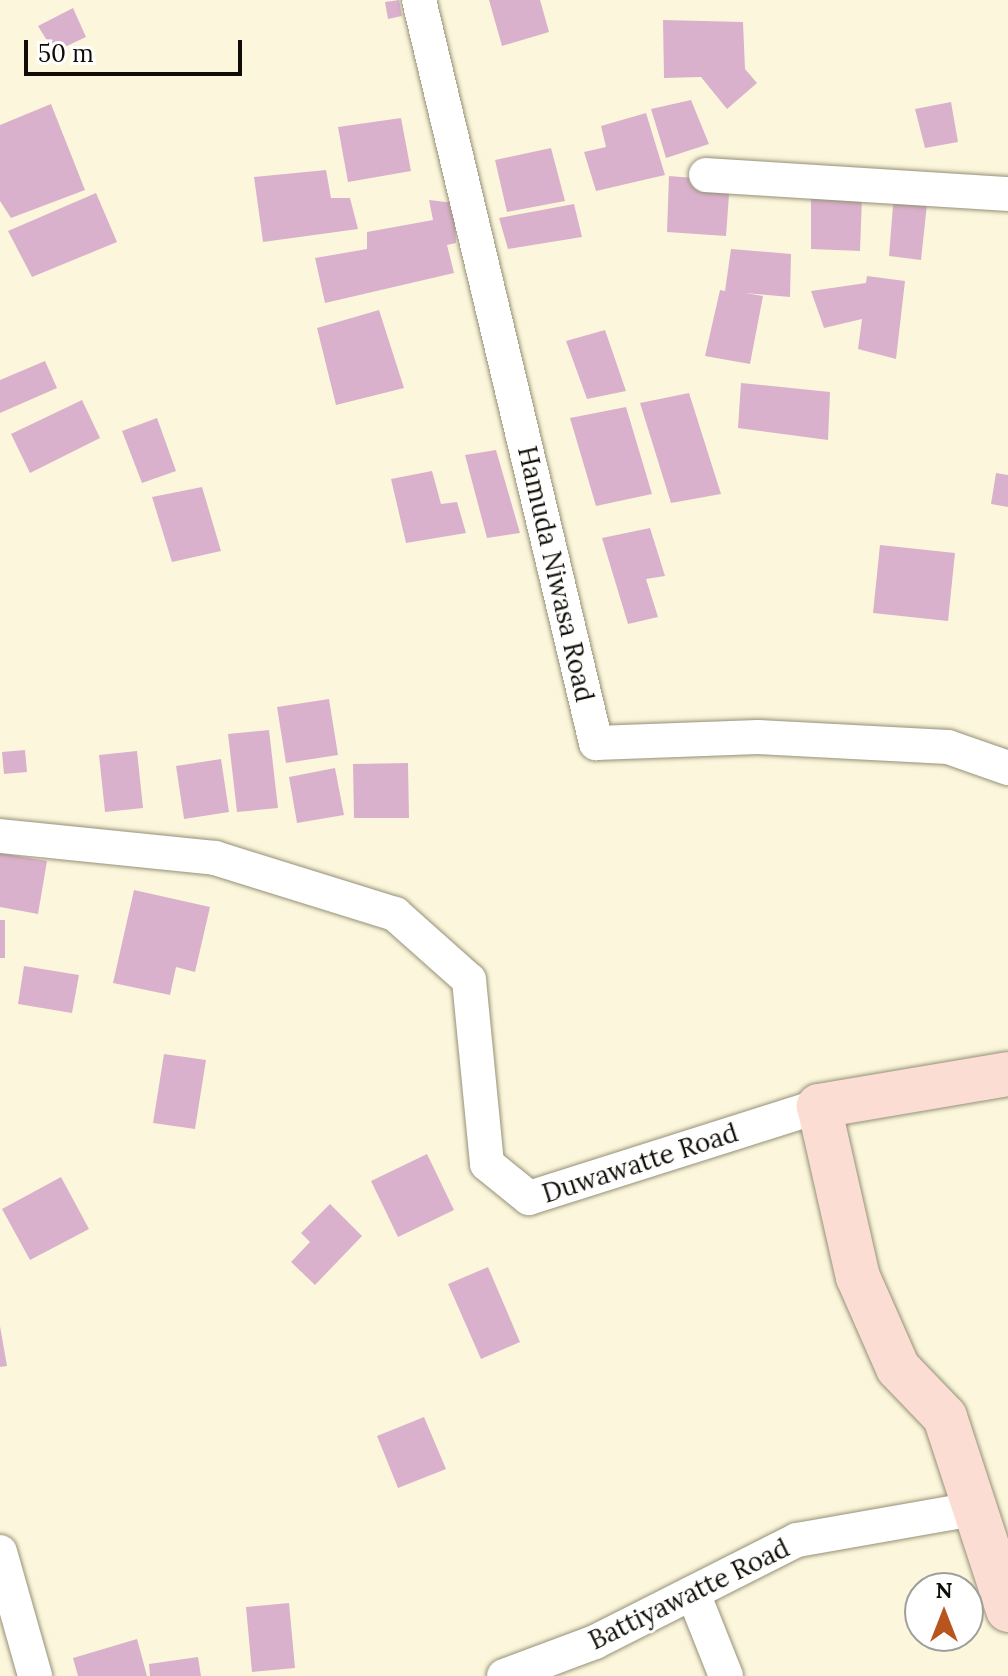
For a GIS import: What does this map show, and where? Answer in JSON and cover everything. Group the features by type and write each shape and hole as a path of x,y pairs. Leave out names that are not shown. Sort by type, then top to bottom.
{"street":[{"name":"Hamuda Niwasa Road","path":"419,0 596,743 758,737 948,747 1008,768"},
{"path":"706,175 1008,194"},
{"name":"Duwawatte Road","path":"0,836 215,858 395,914 469,980 487,1164 529,1198 819,1106 1008,1074"},
{"path":"819,1106 858,1277 898,1368 945,1417 972,1509 1008,1610"},
{"name":"Battiyawatte Road","path":"504,1676 595,1642 797,1540 972,1509"},
{"path":"0,1552 35,1676"},
{"path":"693,1593 726,1676"}],"building":[{"path":"399,0 402,16 388,19 385,2"},
{"path":"489,0 540,0 549,32 502,46"},
{"path":"73,8 86,37 54,52 38,26"},
{"path":"663,20 743,22 745,69 757,83 727,109 701,77 664,78"},
{"path":"691,100 709,144 666,158 651,109"},
{"path":"951,102 958,142 925,148 915,109"},
{"path":"51,104 85,190 11,218 0,201 0,125"},
{"path":"646,113 665,175 596,191 584,152 606,147 601,126"},
{"path":"401,118 411,171 348,182 338,127"},
{"path":"551,148 565,201 507,212 495,160"},
{"path":"326,170 331,198 350,198 358,229 263,242 254,177"},
{"path":"669,176 730,181 726,236 667,232"},
{"path":"96,193 117,242 32,277 8,231"},
{"path":"894,193 928,195 921,260 889,256"},
{"path":"811,195 862,197 860,251 811,249"},
{"path":"429,200 454,203 456,243 447,245 454,273 325,303 315,258 367,249 367,232 433,220"},
{"path":"574,204 582,237 508,249 499,218"},
{"path":"731,249 791,254 790,297 745,293 763,296 750,364 705,356 720,290 725,291"},
{"path":"867,276 905,281 896,359 858,349 862,319 824,328 811,291 866,283"},
{"path":"379,310 404,388 336,405 317,328"},
{"path":"605,330 626,391 587,399 566,341"},
{"path":"45,361 57,388 0,413 0,380"},
{"path":"741,383 830,392 828,440 738,428"},
{"path":"689,393 721,494 671,503 640,403"},
{"path":"82,400 100,438 30,473 11,434"},
{"path":"626,407 652,494 596,506 570,418"},
{"path":"157,418 176,471 142,483 122,431"},
{"path":"496,450 520,533 487,538 465,455"},
{"path":"432,471 441,504 457,502 466,533 406,543 391,479"},
{"path":"996,473 1008,475 1008,507 991,504"},
{"path":"202,487 221,551 172,562 152,497"},
{"path":"650,528 665,576 646,579 658,617 628,624 602,538"},
{"path":"880,545 955,553 948,621 873,613"},
{"path":"329,699 338,755 286,763 277,707"},
{"path":"269,730 278,808 237,812 228,734"},
{"path":"25,750 27,772 4,774 2,752"},
{"path":"137,751 143,808 105,812 99,755"},
{"path":"221,759 229,812 184,819 176,766"},
{"path":"408,763 409,818 354,818 353,764"},
{"path":"335,768 344,815 297,823 289,777"},
{"path":"0,853 47,861 38,914 0,907"},
{"path":"134,890 210,907 195,972 176,967 170,995 113,983"},
{"path":"0,920 5,920 5,958 0,958"},
{"path":"24,966 79,975 72,1013 18,1004"},
{"path":"164,1054 206,1060 195,1129 153,1123"},
{"path":"427,1154 454,1210 398,1237 371,1181"},
{"path":"61,1177 89,1229 30,1260 2,1209"},
{"path":"330,1204 362,1236 315,1285 291,1262 310,1242 301,1233"},
{"path":"488,1267 520,1342 481,1359 448,1284"},
{"path":"0,1326 7,1366 0,1367"},
{"path":"424,1417 446,1469 398,1488 377,1436"},
{"path":"289,1603 295,1668 252,1672 246,1607"},
{"path":"137,1639 147,1676 78,1676 73,1658"},
{"path":"198,1657 201,1676 150,1676 149,1664"}]}
